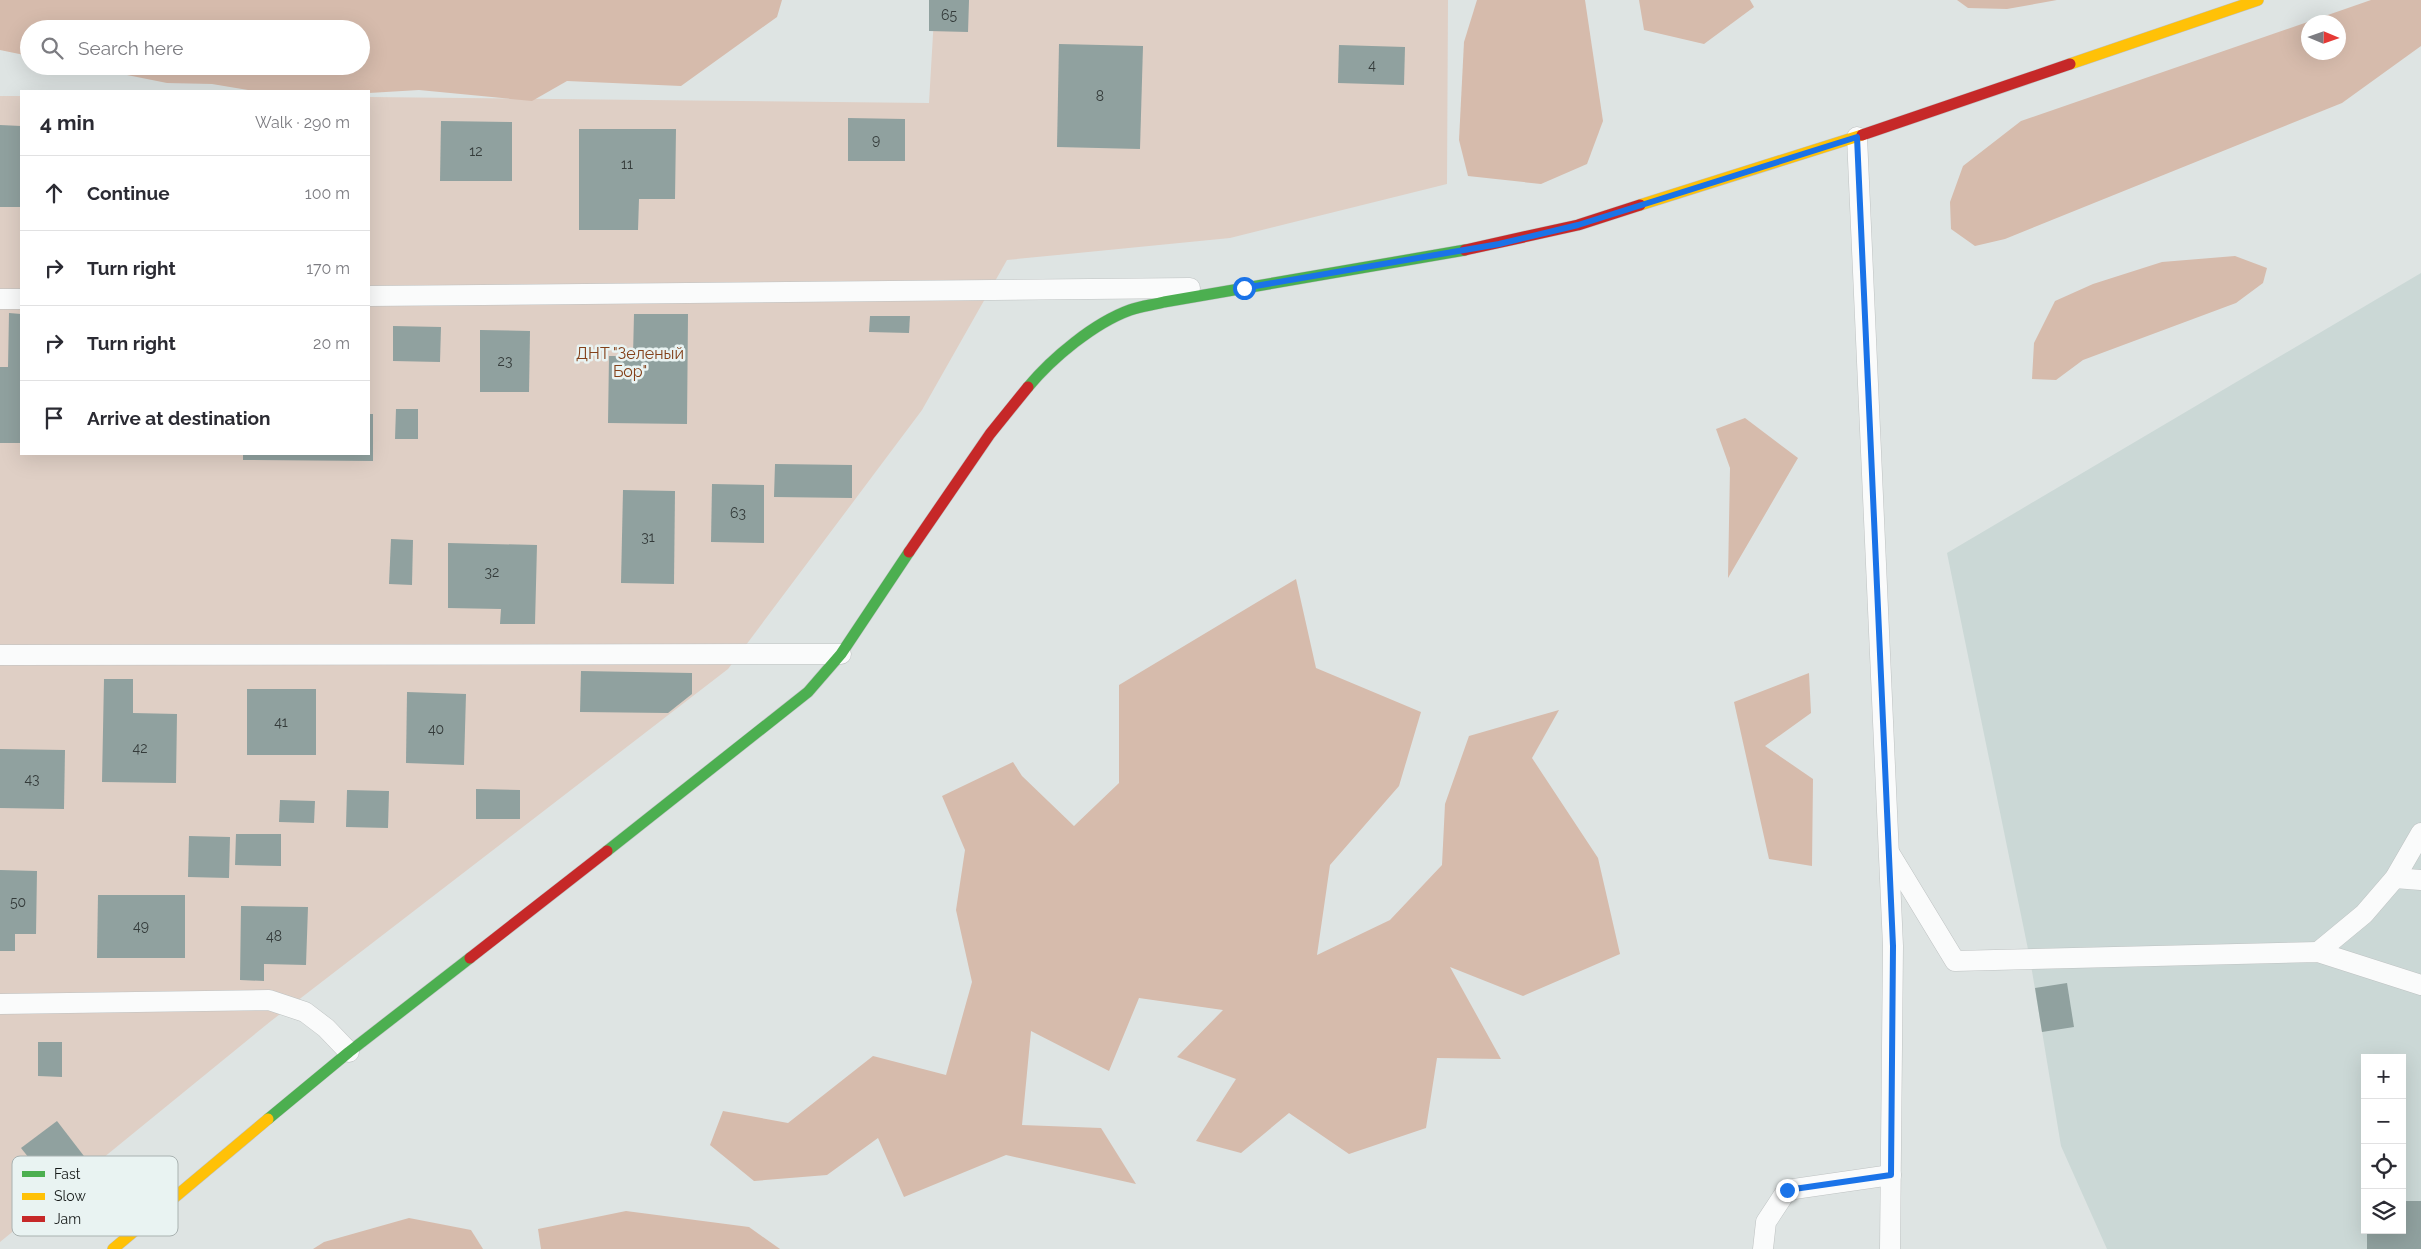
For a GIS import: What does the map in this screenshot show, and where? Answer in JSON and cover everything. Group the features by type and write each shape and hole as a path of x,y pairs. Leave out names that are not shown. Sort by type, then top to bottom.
{"street":[{"path":"178,1195 348,1052 755,736 808,692 841,654 872,606 1013,403 1058,356 1106,321 1130,310 1244,288 1490,246 1569,227 1857,137 2258,0"},
{"path":"113,1249 129,1236"}],"lane":[{"path":"1857,137 1893,946 1890,1249"},
{"path":"370,296 1244,288"},
{"path":"0,299 20,299"},
{"path":"0,655 841,654"},
{"path":"2318,952 2364,914 2395,878 2421,834"},
{"path":"1888,853 1956,961 2318,952 2421,985"},
{"path":"2395,878 2421,880"},
{"path":"0,1004 268,1000 305,1012 326,1028 348,1052"},
{"path":"1763,1249 1766,1222 1787,1190 1891,1175"}],"shaded area":[{"path":"0,0 782,0 777,17 681,86 567,81 532,101 419,90 370,93 370,90 248,90 212,84 167,83 127,75 370,75 370,20 20,20 20,54 0,50"},
{"path":"1477,0 1585,0 1603,121 1587,164 1541,184 1468,176 1459,140 1464,42"},
{"path":"1639,0 1750,0 1754,7 1704,44 1644,30"},
{"path":"1957,0 2057,0 2007,9 1968,8"},
{"path":"2371,0 2421,0 2421,46 2342,103 2005,239 1975,246 1951,229 1950,202 1963,166 2021,121 2301,24 2301,60 2346,60 2346,15 2328,15"},
{"path":"2235,256 2267,268 2263,283 2236,303 2083,360 2056,380 2032,379 2034,343 2055,301 2093,284 2162,262"},
{"path":"2421,273 2421,1249 2107,1249 2061,1146 2030,959 1947,553"},
{"path":"1745,418 1798,458 1728,578 1730,468 1716,429"},
{"path":"1296,579 1316,668 1421,712 1399,786 1330,865 1317,955 1390,920 1442,865 1445,804 1469,736 1559,710 1532,758 1598,858 1620,954 1523,996 1450,967 1501,1059 1437,1058 1426,1128 1349,1154 1289,1113 1241,1153 1196,1141 1236,1079 1177,1057 1223,1010 1139,998 1109,1071 1031,1031 1022,1125 1101,1128 1136,1184 1006,1155 904,1197 878,1138 827,1175 754,1181 710,1145 723,1111 788,1123 873,1056 946,1075 972,982 956,910 965,850 942,796 1013,762 1022,776 1074,826 1119,783 1119,685"},
{"path":"1809,673 1811,713 1765,746 1813,779 1812,866 1769,859 1734,702"},
{"path":"626,1211 749,1227 780,1249 541,1249 538,1229"},
{"path":"409,1218 471,1230 483,1249 313,1249 324,1242"}],"green space":[{"name":"ДНТ \"Зеленый Бор\"","path":"935,0 1448,0 1447,184 1230,238 1007,260 922,410 728,669 271,1021 105,1156 12,1156 12,1232 0,1242 0,96 20,96 20,455 370,455 370,97 929,103"}],"building":[{"path":"929,0 969,0 968,32 929,31"},
{"path":"1059,44 1143,46 1140,149 1057,147"},
{"path":"1339,45 1405,47 1404,85 1338,83"},
{"path":"848,118 905,119 905,161 848,161"},
{"path":"441,121 512,122 512,181 440,181"},
{"path":"0,125 20,126 20,207 0,207"},
{"path":"579,129 676,129 675,199 639,199 638,230 579,230"},
{"path":"9,313 20,314 20,443 0,443 0,367 8,367"},
{"path":"634,314 688,314 687,424 608,423 609,356 633,356"},
{"path":"870,316 910,316 909,333 869,332"},
{"path":"393,326 441,327 440,362 393,361"},
{"path":"480,330 530,331 529,392 480,392"},
{"path":"396,409 418,409 418,439 395,439"},
{"path":"370,414 373,414 373,461 243,460 243,455 370,455"},
{"path":"775,464 852,465 852,498 774,497"},
{"path":"712,484 764,485 764,543 711,542"},
{"path":"623,490 675,491 674,584 621,583"},
{"path":"391,539 413,540 412,585 389,584"},
{"path":"448,543 537,545 535,624 500,624 501,609 448,608"},
{"path":"581,671 692,673 692,694 668,713 580,712"},
{"path":"104,679 133,679 133,713 177,714 176,783 102,782"},
{"path":"247,689 316,689 316,755 247,755"},
{"path":"407,692 466,694 464,765 406,763"},
{"path":"0,749 65,750 64,809 0,808"},
{"path":"476,789 520,790 520,819 476,819"},
{"path":"347,790 389,791 388,828 346,827"},
{"path":"280,800 315,801 314,823 279,822"},
{"path":"236,834 281,834 281,866 235,865"},
{"path":"189,836 230,837 229,878 188,877"},
{"path":"0,870 37,871 36,934 15,934 15,951 0,951"},
{"path":"98,895 185,895 185,958 97,958"},
{"path":"241,906 308,907 306,965 264,964 264,981 240,980"},
{"path":"2067,983 2074,1027 2042,1032 2035,988"},
{"path":"38,1042 62,1042 62,1077 38,1076"},
{"path":"57,1121 84,1156 27,1156 21,1148"},
{"path":"2406,1201 2421,1201 2421,1249 2367,1249 2367,1234 2406,1234"}],"traffic: fast":[{"path":"1028,387 1061,353 1088,332 1102,323 1134,309 1164,302 1465,250"},
{"path":"607,851 808,692 841,654 909,552"},
{"path":"268,1119 349,1052 470,958"}],"traffic: slow":[{"path":"2070,64 2258,0"},
{"path":"1640,205 1862,135"},
{"path":"178,1194 268,1119"},
{"path":"113,1249 128,1236"}],"traffic: jam":[{"path":"1862,135 2070,64"},
{"path":"1465,250 1578,225 1640,205"},
{"path":"909,552 990,434 1028,387"},
{"path":"470,958 607,851"}],"route":[{"path":"1244,288 1499,244 1578,225 1857,137 1893,946 1891,1175 1787,1190"}]}
